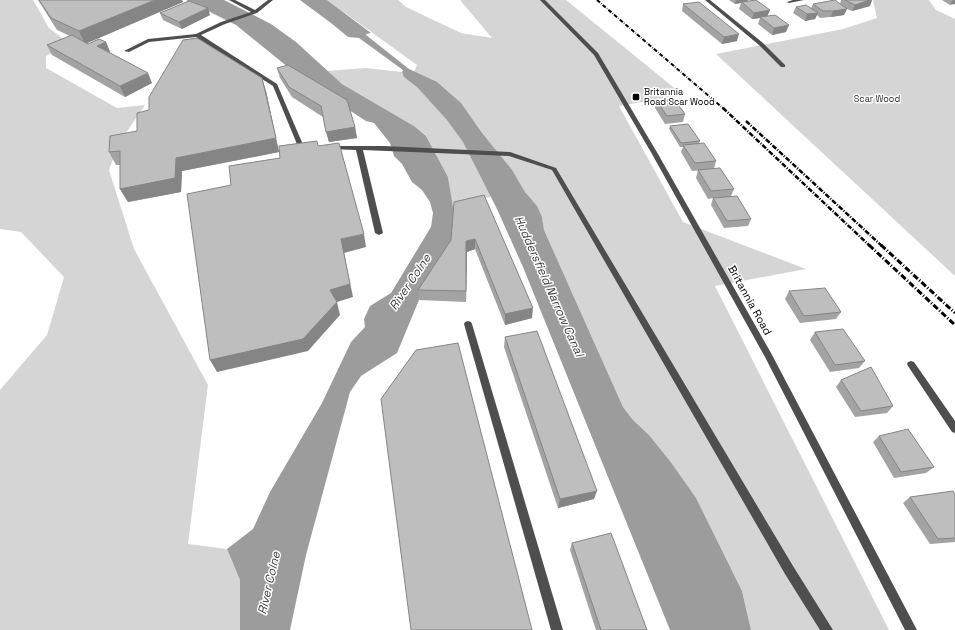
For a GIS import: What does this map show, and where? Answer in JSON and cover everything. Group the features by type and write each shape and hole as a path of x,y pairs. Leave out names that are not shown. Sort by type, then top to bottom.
{"street":[{"path":"231,0 253,12"},
{"path":"126,51 148,41 197,35 223,23 253,12 271,0"},
{"name":"Britannia Road","path":"542,0 596,54 655,154 768,355 911,630"},
{"path":"707,0 761,44 783,66"},
{"path":"789,2 802,0"},
{"path":"197,35 276,85 302,149 316,149"},
{"path":"323,148 384,148 510,154 554,169 785,563 827,630"},
{"path":"359,148 379,233"},
{"path":"468,324 557,630"},
{"path":"911,364 955,429"}],"green space":[{"path":"0,0 33,0 49,28 70,44 46,56 46,68 117,108 145,105 119,143 109,170 134,249 208,385 188,544 227,549 240,580 240,630 0,630 0,390 47,335 64,277 21,232 0,229"},
{"path":"327,0 398,0 406,7 461,33 492,38 460,0 566,0 683,95 619,106 683,222 806,269 715,286 889,630 751,630 742,591 696,499 670,461 649,435 633,420 623,407 544,230 542,217 525,192 452,203 448,177 426,136 414,126 342,84 327,71 366,68 402,72 404,76 415,70 417,65"},
{"name":"Scar Wood","path":"873,0 929,0 936,10 955,19 955,276 716,54 843,29 877,18"}],"water":[{"name":"River Colne","path":"186,0 224,0 271,24 296,42 342,84 414,126 426,136 448,177 454,213 452,251 419,300 397,353 361,376 350,392 306,555 290,630 240,630 240,580 227,549 253,529 270,492 322,403 351,342 365,327 364,319 370,306 391,293 431,227 433,213 430,202 422,190 412,182 402,164 394,156 390,143 374,123 366,121 332,99 294,72 236,25"},
{"name":"Huddersfield Narrow Canal","path":"300,0 327,0 371,33 366,35 409,69 437,82 461,103 482,133 512,170 525,192 537,206 542,217 544,230 623,407 633,420 649,435 670,461 696,498 742,591 751,630 670,630 523,267 497,209 463,142 447,120 417,87 404,77 402,72 403,70 359,38 348,37"}],"building":[{"path":"39,0 155,0 79,31 51,18"},
{"path":"756,0 770,10 754,13 742,2"},
{"path":"835,0 847,9 823,11 813,4"},
{"path":"845,0 870,0 855,5"},
{"path":"189,1 208,8 179,22 160,13"},
{"path":"699,2 739,34 724,37 683,4"},
{"path":"806,5 818,13 807,14 796,7"},
{"path":"775,15 789,25 774,28 760,17"},
{"path":"72,35 88,44 99,39 106,42 97,46 148,73 120,86 47,45"},
{"path":"197,38 262,78 276,138 176,158 175,178 120,189 120,151 109,152 110,136 137,131 137,113 149,110 149,97 183,40"},
{"path":"288,65 347,100 355,127 326,132 321,106 289,87 277,68"},
{"path":"674,99 685,114 667,116 657,101"},
{"path":"688,124 700,141 681,143 670,126"},
{"path":"317,141 318,146 339,143 364,234 341,239 350,284 330,290 337,302 303,339 210,360 187,194 231,185 229,166 280,158 279,146"},
{"path":"704,143 716,161 695,163 683,145"},
{"path":"720,168 734,189 711,191 698,170"},
{"path":"484,195 533,308 505,314 475,239 466,241 466,291 418,290 451,240 454,202"},
{"path":"737,196 751,219 727,221 713,198"},
{"path":"825,288 841,312 804,316 789,291"},
{"path":"843,329 865,361 835,365 815,332"},
{"path":"537,331 597,491 560,499 505,337"},
{"path":"458,343 532,630 411,630 381,399 416,350"},
{"path":"871,367 893,406 861,411 841,380"},
{"path":"908,429 934,467 901,472 879,436"},
{"path":"953,491 955,494 955,538 938,539 910,497"},
{"path":"611,533 647,630 601,630 572,543"}],"railway":[{"path":"597,0 724,109"},
{"path":"723,108 870,246"},
{"path":"746,121 882,246"},
{"path":"869,245 955,325"},
{"path":"881,245 955,313"}],"place":[{"name":"Britannia Road Scar Wood","path":"636,97"}]}
